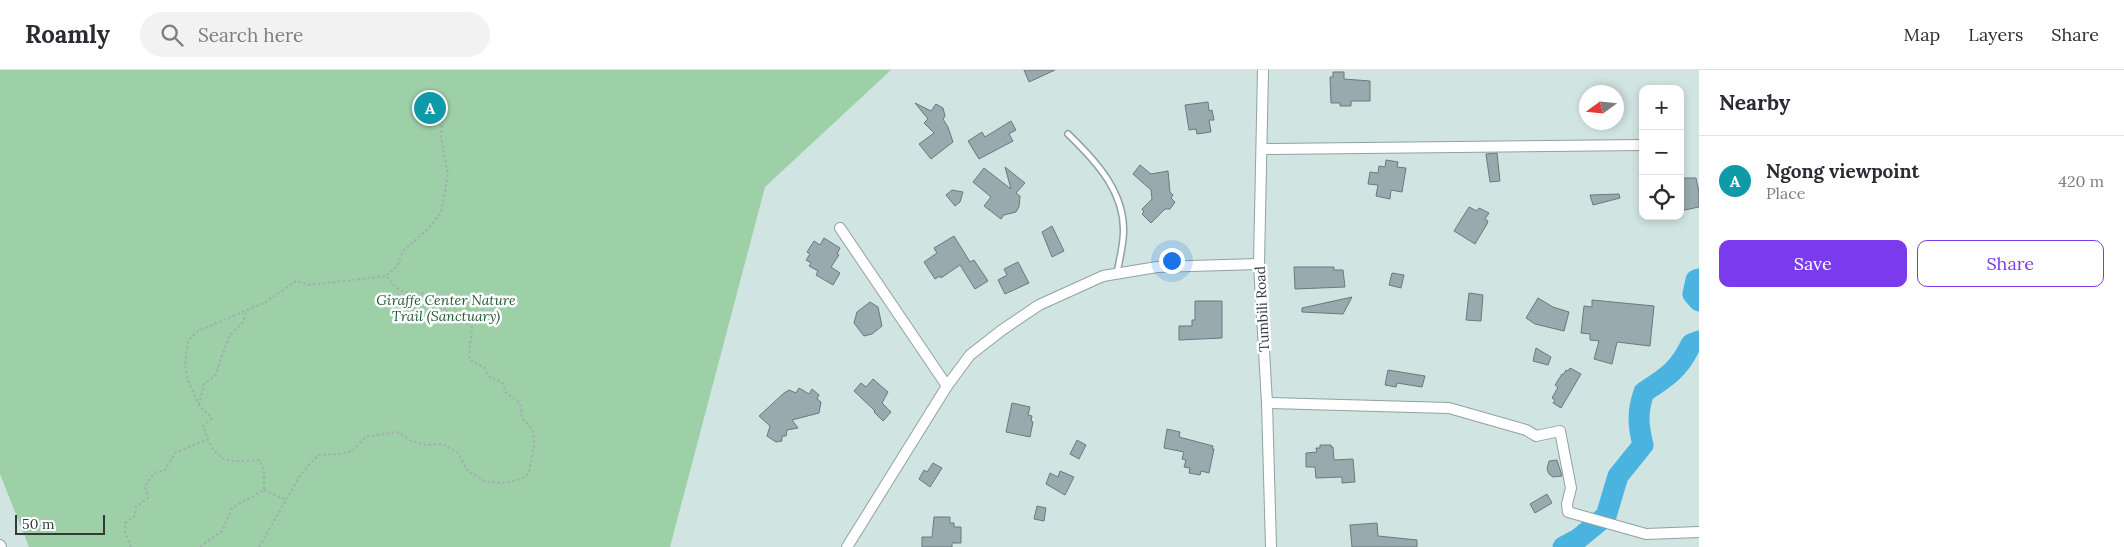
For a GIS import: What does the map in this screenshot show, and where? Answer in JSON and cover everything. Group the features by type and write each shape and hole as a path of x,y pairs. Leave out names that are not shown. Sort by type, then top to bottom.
{"street":[{"name":"Tumbili Road","path":"1263,70 1260,264 1267,403 1271,547"},
{"path":"1262,149 1639,145"},
{"path":"840,228 947,386"},
{"path":"847,547 947,386 970,355 1002,330 1039,305 1103,276 1157,266 1260,264"},
{"path":"1267,403 1449,408 1526,430 1536,436 1560,431 1571,488 1568,512 1646,534 1699,532"}],"lane":[{"path":"1068,134 1097,162 1114,190 1122,215 1124,238 1117,274"}],"path":[{"path":"264,490 264,469 258,460 230,461 213,452 203,426 212,418 199,405 185,365 188,341 196,332 266,302 296,281 309,285 386,276 398,265 403,251 429,228 441,212 448,176 441,136 442,120 437,107"},
{"path":"260,547 301,474 318,455 341,454 352,451 366,437 398,432 412,441 426,445 443,444 458,453 468,471 486,482 506,483 523,478 529,473 535,435 530,425 522,418 520,403 506,393 502,382 488,376 485,368 470,360 468,349 472,326 446,310 443,301 434,293 412,293 400,290 386,276"},
{"path":"199,405 204,384 215,376 229,336 243,322 246,312"},
{"path":"131,547 125,532 125,523 135,516 136,507 148,498 145,486 154,473 165,470 175,453 208,439"},
{"path":"264,490 286,500"},
{"path":"200,547 222,530 232,508 264,490"}],"green space":[{"name":"Giraffe Center Nature Trail (Sanctuary)","path":"0,70 891,70 765,187 670,547 29,547 0,474"}],"building":[{"path":"1024,70 1055,70 1029,82"},
{"path":"1333,72 1344,72 1344,79 1370,81 1370,101 1351,101 1351,106 1340,106 1340,103 1331,103 1330,77 1333,77"},
{"path":"1208,102 1209,111 1212,110 1214,120 1209,120 1211,132 1197,134 1196,129 1189,130 1185,105"},
{"path":"915,103 931,111 936,104 943,108 945,116 943,119 953,142 931,159 919,144 934,133 924,123 928,119"},
{"path":"1011,121 1016,130 1009,134 1013,141 979,159 968,141 982,132 985,137"},
{"path":"1497,153 1500,181 1490,182 1486,154"},
{"path":"1386,160 1398,162 1397,167 1406,168 1402,192 1391,190 1390,199 1376,196 1378,185 1368,184 1370,172 1378,173 1379,166 1385,167"},
{"path":"1140,165 1151,174 1168,171 1170,192 1173,195 1171,198 1175,202 1170,209 1165,209 1151,223 1142,214 1144,212 1142,209 1152,199 1151,190 1133,174"},
{"path":"1005,167 1025,183 1016,193 1020,196 1019,207 1016,212 1004,215 1001,219 984,206 991,197 973,182 984,168 1011,189"},
{"path":"1684,178 1696,178 1699,192 1699,207 1684,210"},
{"path":"952,190 963,192 960,202 955,206 946,195"},
{"path":"1619,194 1620,198 1593,205 1590,195"},
{"path":"1469,207 1477,211 1479,208 1489,213 1485,219 1488,221 1487,224 1475,244 1454,231"},
{"path":"1052,226 1064,251 1052,257 1042,232"},
{"path":"954,236 970,262 974,260 988,281 975,289 960,265 941,278 940,276 935,279 924,262 937,253 934,248"},
{"path":"824,238 840,248 837,254 839,255 831,267 840,273 833,285 816,275 818,271 809,266 811,263 806,260 810,254 807,252 814,241 820,245"},
{"path":"1018,262 1029,283 1005,294 998,280 1007,275 1004,269"},
{"path":"1294,267 1334,267 1334,270 1343,270 1345,287 1295,289"},
{"path":"1392,273 1404,275 1401,288 1389,285"},
{"path":"1469,293 1483,295 1481,321 1466,320"},
{"path":"1352,297 1343,314 1302,312 1302,308"},
{"path":"1538,298 1553,307 1569,312 1564,331 1535,324 1526,318"},
{"path":"1592,300 1654,306 1650,346 1617,342 1612,364 1594,359 1599,341 1590,340 1590,334 1581,333 1584,306 1592,307"},
{"path":"1195,301 1222,301 1222,338 1179,340 1179,326 1192,326 1192,320 1195,320"},
{"path":"870,302 878,307 882,326 872,334 864,336 854,323 857,312"},
{"path":"1536,348 1551,357 1548,365 1533,361"},
{"path":"1570,368 1581,374 1561,408 1553,403 1555,400 1552,398 1558,387 1555,385 1562,374"},
{"path":"1388,370 1425,376 1422,387 1397,383 1396,387 1385,385"},
{"path":"873,379 888,392 882,403 891,412 883,421 854,391 861,383 866,387"},
{"path":"799,388 809,394 812,389 819,395 817,399 821,402 819,413 792,420 798,428 787,430 786,436 782,436 782,441 776,442 767,436 770,426 759,416 784,393 789,390 796,393"},
{"path":"1012,403 1030,407 1028,415 1032,416 1031,421 1033,422 1030,437 1006,432"},
{"path":"1167,429 1180,432 1179,437 1213,446 1209,473 1201,471 1200,475 1189,473 1190,468 1184,467 1186,460 1182,459 1184,452 1164,448"},
{"path":"1077,440 1086,445 1079,459 1070,454"},
{"path":"1320,445 1331,445 1333,447 1334,460 1353,459 1355,482 1342,483 1342,477 1316,478 1315,467 1306,467 1306,453 1317,452 1316,448 1320,448"},
{"path":"1557,460 1562,476 1553,477 1547,469 1549,461"},
{"path":"933,463 942,468 930,487 919,479 924,470 927,472"},
{"path":"1060,471 1074,477 1065,495 1046,484 1050,473 1058,477"},
{"path":"1547,494 1552,503 1535,513 1530,504"},
{"path":"1037,506 1046,508 1044,521 1034,519"},
{"path":"934,517 950,517 950,523 954,523 954,527 961,527 961,543 952,543 952,547 922,547 922,537 932,537"},
{"path":"1377,523 1378,536 1417,540 1417,547 1352,547 1350,525"}],"waterway":[{"path":"1699,279 1696,280 1693,294 1699,301"},
{"path":"1563,547 1578,539 1606,516 1618,476 1643,445 1639,418 1644,392 1672,372 1687,353 1691,344 1699,341"}],"place":[{"name":"Ngong viewpoint","path":"430,108"}]}
